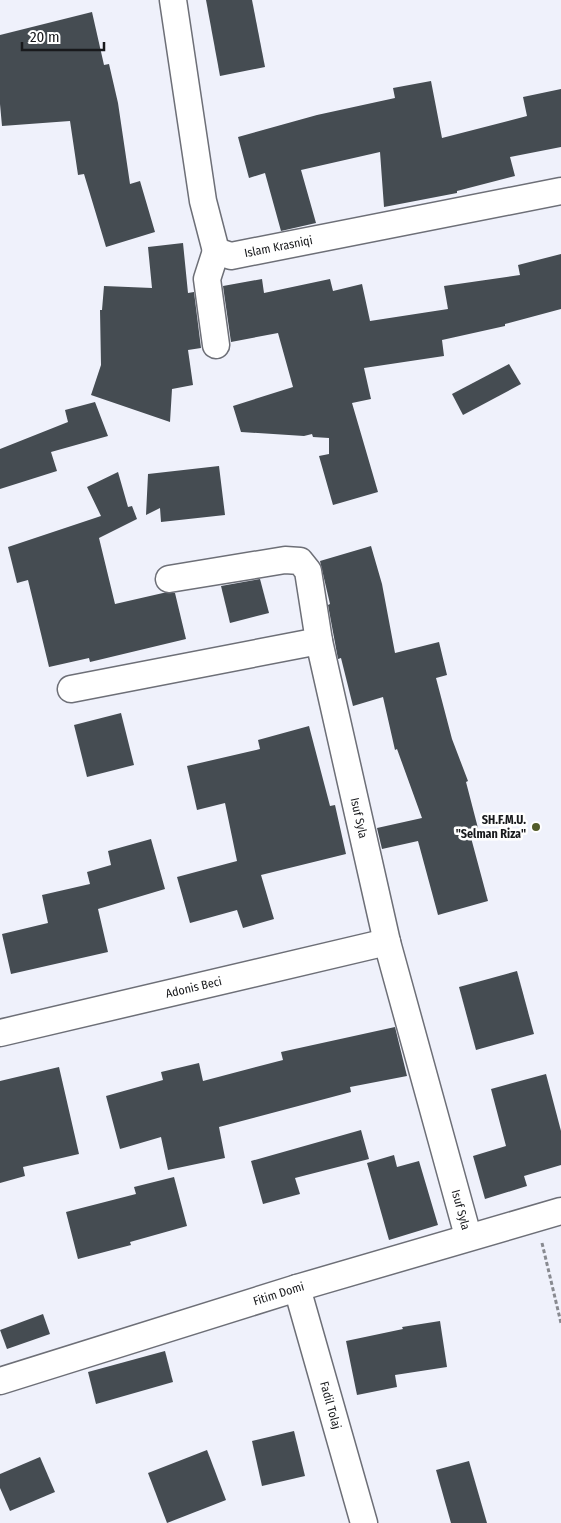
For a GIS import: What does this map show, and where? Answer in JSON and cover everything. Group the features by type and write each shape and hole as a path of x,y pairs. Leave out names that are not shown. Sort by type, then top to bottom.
{"street":[{"path":"173,0 203,201 216,251 207,279 216,345"},
{"name":"Islam Krasniqi","path":"216,251 231,256 561,191"},
{"name":"Isuf Syla","path":"169,579 285,560 300,561 308,571 319,641 387,942 468,1236"},
{"path":"71,689 319,641"},
{"name":"Adonis Beci","path":"0,1033 387,942"},
{"name":"Fitim Domi","path":"0,1381 468,1236 561,1211"},
{"name":"Fadil Tolaj","path":"297,1288 364,1523"}],"path":[{"path":"536,1218 561,1322"}],"building":[{"path":"206,0 252,0 265,67 220,76"},
{"path":"92,12 104,65 109,64 118,103 130,184 140,181 155,232 106,247 84,174 78,175 70,121 2,126 0,104 0,35"},
{"path":"431,81 442,138 527,116 523,97 561,89 561,147 510,157 515,176 457,191 457,193 384,207 380,152 301,170 316,223 281,231 265,173 249,178 238,137 317,115 395,98 393,88"},
{"path":"183,243 188,293 194,292 201,348 188,350 193,385 172,389 170,422 91,395 101,365 100,310 102,310 104,286 152,288 148,247"},
{"path":"561,254 561,309 505,324 505,326 442,340 444,356 364,368 371,399 352,403 378,492 333,505 319,456 329,454 329,438 313,437 312,434 304,436 241,432 233,406 293,387 278,333 231,342 223,286 262,279 264,293 330,279 333,291 362,284 370,321 448,309 444,286 520,275 518,265"},
{"path":"509,364 521,384 463,415 452,394"},
{"path":"95,402 108,436 51,452 57,471 0,489 0,449 68,422 65,410"},
{"path":"219,466 225,515 161,522 160,508 146,515 148,474"},
{"path":"118,472 128,507 132,506 137,519 99,538 115,604 163,593 175,593 186,639 90,662 89,658 49,667 28,580 17,583 8,547 101,516 87,487"},
{"path":"371,546 382,584 395,653 439,642 447,675 436,678 452,739 468,781 466,782 479,832 470,834 488,901 438,915 418,841 382,849 377,828 422,818 397,749 395,750 383,697 353,706 341,658 338,659 328,605 330,604 320,561"},
{"path":"260,579 269,613 230,623 221,586"},
{"path":"121,713 134,765 87,777 74,725"},
{"path":"309,726 330,806 335,805 346,854 261,875 274,919 243,928 237,910 190,923 177,877 237,861 225,803 197,810 187,766 260,749 258,740"},
{"path":"151,839 165,889 98,909 108,952 11,974 2,934 48,923 42,895 90,884 87,872 111,865 108,851"},
{"path":"517,971 534,1034 476,1050 459,987"},
{"path":"395,1027 407,1076 350,1087 351,1092 219,1127 225,1158 168,1170 161,1137 120,1149 106,1096 163,1080 161,1072 199,1063 203,1081 283,1060 281,1052"},
{"path":"59,1067 79,1154 23,1167 25,1176 0,1183 0,1081"},
{"path":"546,1074 561,1131 561,1165 524,1176 527,1186 485,1199 473,1156 506,1146 491,1089"},
{"path":"361,1130 369,1159 295,1178 300,1194 263,1204 251,1161"},
{"path":"394,1155 397,1167 419,1161 438,1225 389,1240 367,1163"},
{"path":"174,1177 187,1226 130,1242 131,1245 78,1259 66,1212 136,1194 134,1187"},
{"path":"43,1314 50,1334 7,1349 0,1330"},
{"path":"440,1321 447,1367 395,1375 397,1387 357,1395 346,1341 403,1329 402,1327"},
{"path":"165,1351 173,1382 96,1404 88,1372"},
{"path":"294,1431 305,1476 262,1486 252,1441"},
{"path":"207,1450 226,1500 167,1523 148,1473"},
{"path":"40,1457 55,1492 10,1511 0,1488 0,1474"},
{"path":"469,1461 487,1523 451,1523 436,1470"}],"place":[{"name":"SH.F.M.U. \"Selman Riza\"","path":"536,827"}]}
